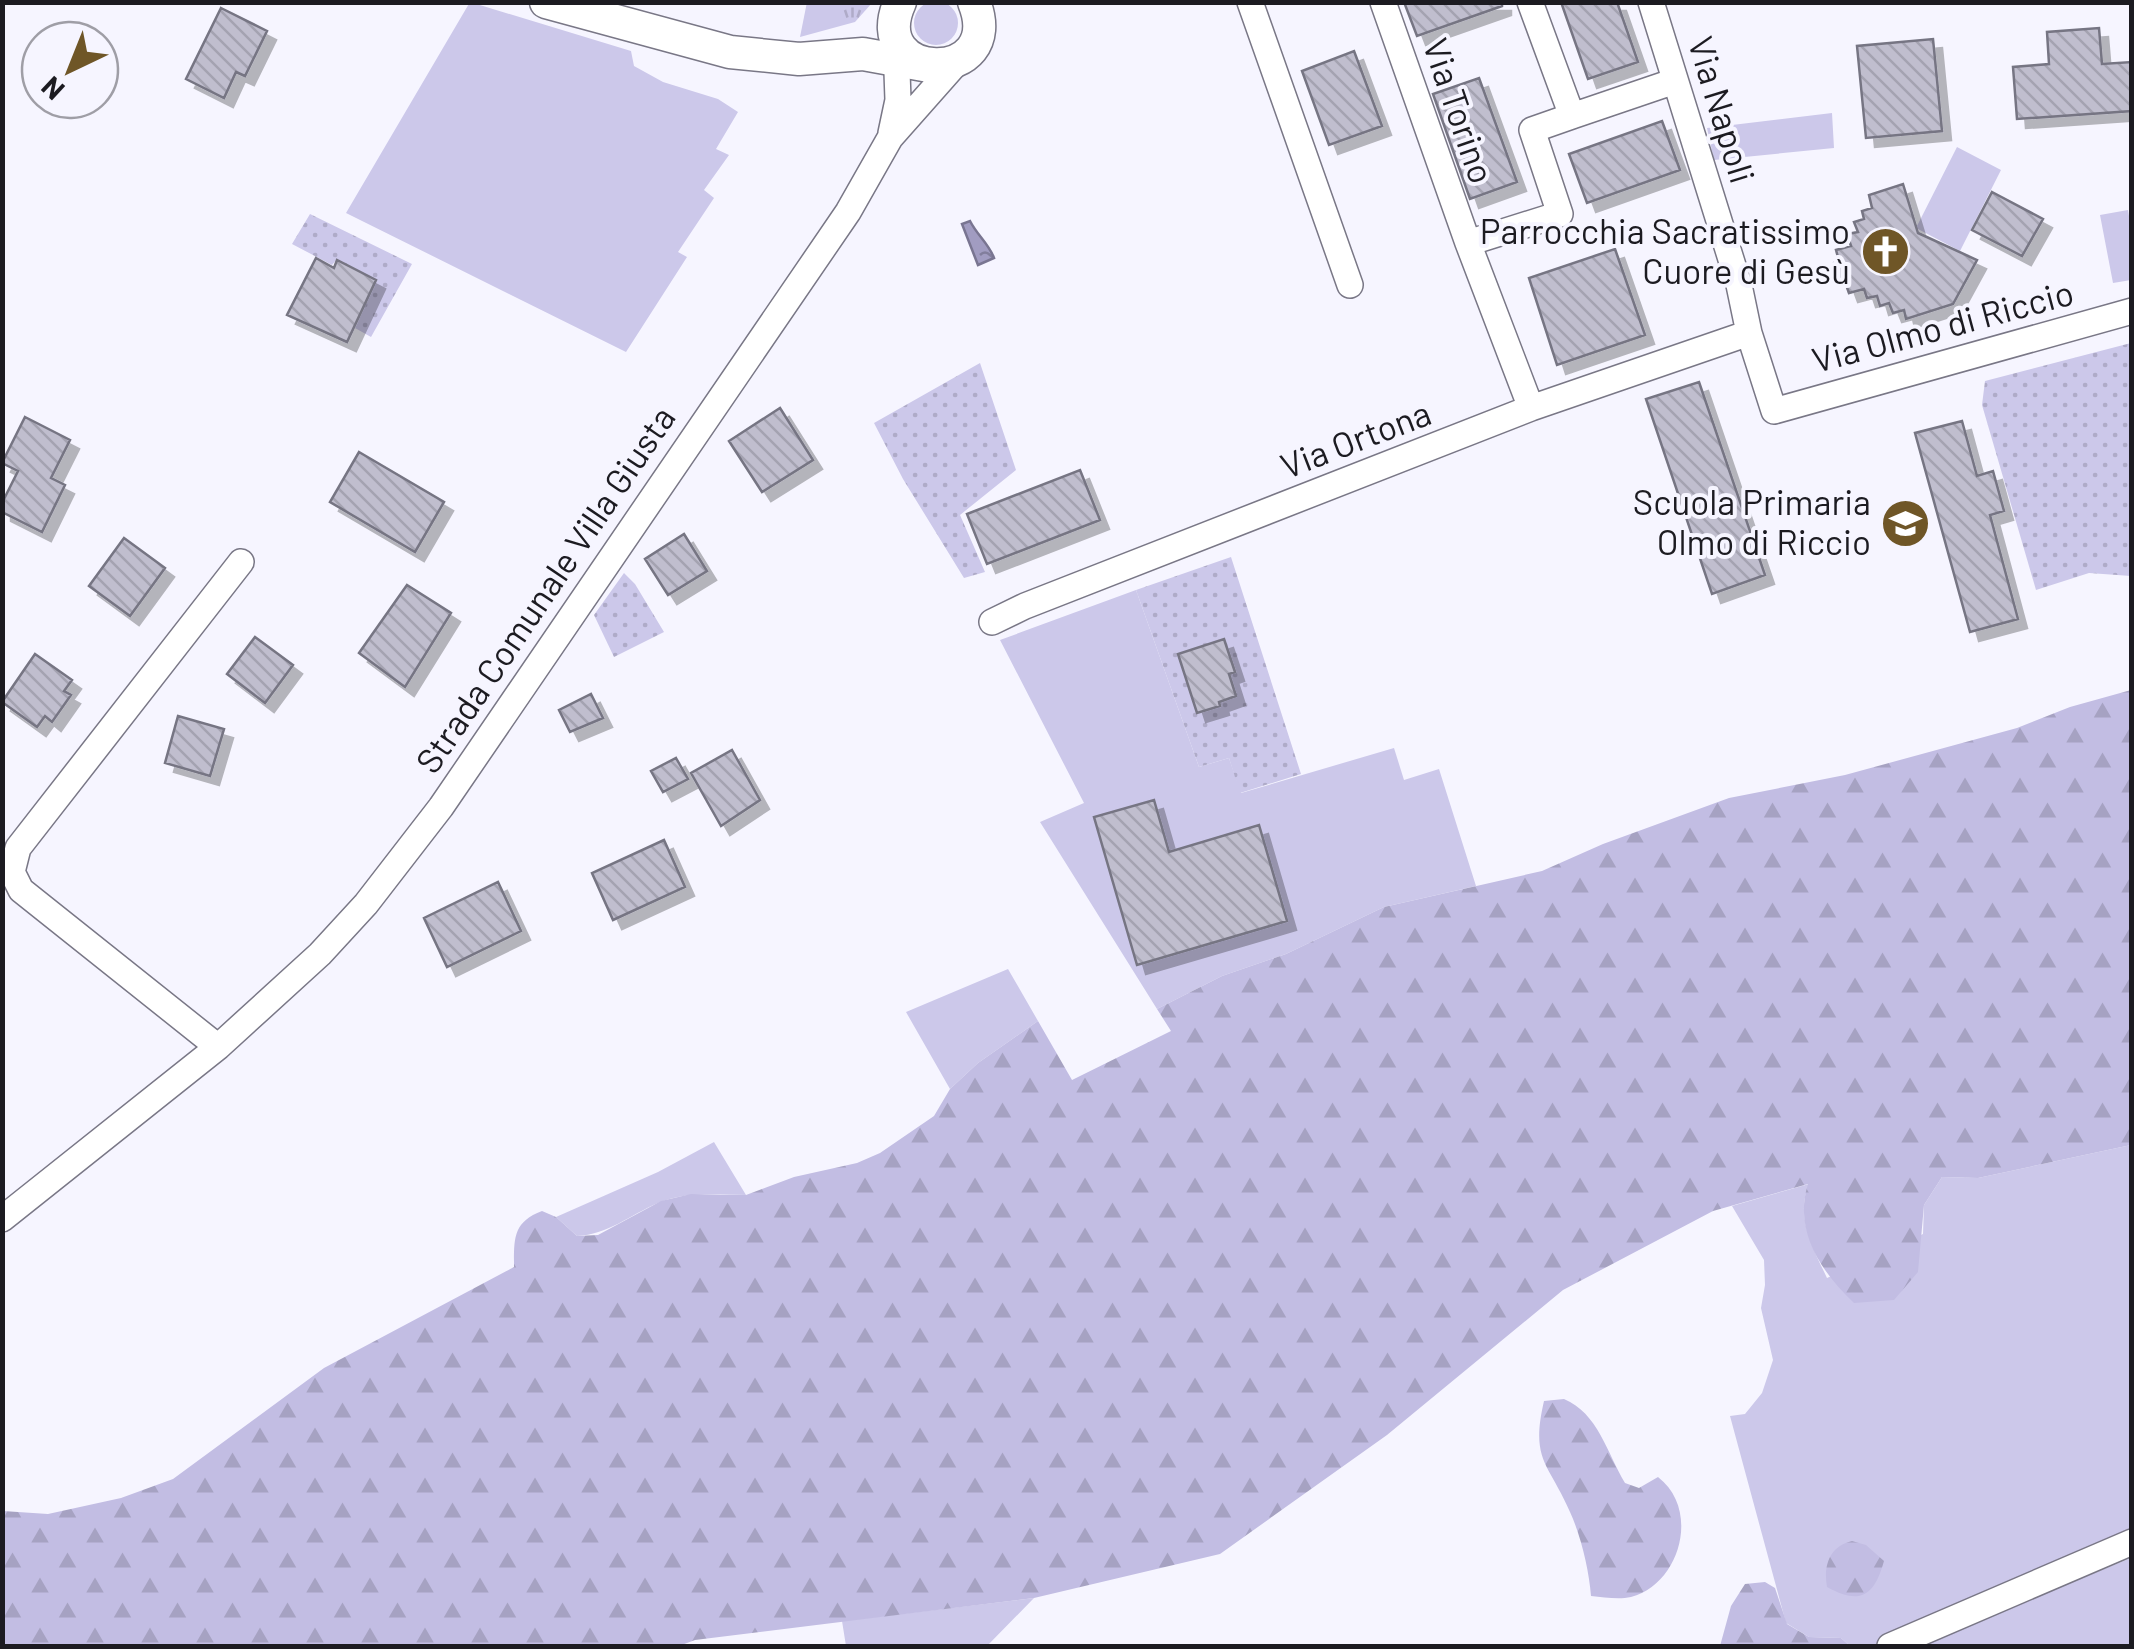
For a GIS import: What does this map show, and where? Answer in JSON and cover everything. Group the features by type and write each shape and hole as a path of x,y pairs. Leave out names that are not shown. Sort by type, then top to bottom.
{"street":[{"path":"546,2 730,52 799,58 864,54 913,37"},
{"path":"1250,2 1350,285"},
{"name":"Via Torino","path":"1383,2 1468,243 1532,408"},
{"path":"1530,2 1572,116"},
{"name":"Via Napoli","path":"1650,2 1739,285 1774,411"},
{"path":"830,54 862,40 976,40 983,10"},
{"path":"890,138 913,37"},
{"path":"890,138 913,37"},
{"name":"Via Torino","path":"1468,243 1560,214 1532,130 1675,80"},
{"name":"Strada Comunale Villa Giusta","path":"2,1219 218,1047 320,954 366,904 441,807 848,212 890,138"},
{"name":"Via Olmo di Riccio","path":"1774,411 2132,312"},
{"name":"Via Ortona","path":"992,622 1532,408 1749,332"},
{"path":"218,1047 21,890 12,872 18,848 240,562"},
{"path":"1890,1646 2132,1542"}],"green space":[{"path":"936,1 952,7 958,23 952,39 936,45 920,39 914,23 920,7"},
{"path":"470,2 631,51 634,66 663,82 718,99 738,112 716,149 729,155 704,190 714,198 678,252 687,257 626,352 346,213"},
{"path":"807,2 872,3 855,22 800,37"},
{"path":"1832,113 1834,148 1714,160 1707,128"},
{"path":"1957,147 2001,170 1960,251 1916,228"},
{"path":"2128,210 2131,280 2113,283 2100,215"},
{"path":"310,214 412,264 371,337 355,328 376,280 337,259 332,265 292,244"},
{"path":"2131,343 2131,576 2089,573 2036,590 1982,405 1985,381"},
{"path":"980,363 1016,470 960,515 985,572 964,578 903,479 874,423"},
{"path":"1231,557 1301,774 1240,793 1229,758 1199,767 1136,590"},
{"path":"624,573 664,632 614,657 594,615"},
{"path":"1136,590 1199,767 1229,758 1241,793 1394,748 1404,780 1439,769 1476,886 1384,907 1286,954 1222,976 1157,1009 1040,822 1084,803 1000,640"},
{"path":"2131,690 2131,1145 1978,1178 1942,1177 1924,1205 1918,1272 1894,1300 1854,1303 1831,1278 1807,1234 1804,1201 1808,1184 1713,1211 1563,1290 1387,1435 1220,1554 1034,1598 695,1640 679,1646 3,1646 3,1511 48,1514 121,1498 173,1479 324,1368 514,1267 517,1232 532,1215 542,1211 556,1217 577,1236 598,1235 661,1201 691,1194 746,1195 794,1177 857,1163 880,1153 934,1116 950,1089 978,1063 1038,1021 1072,1080 1171,1031 1157,1009 1222,976 1286,954 1384,907 1542,871 1729,798 1845,775 2017,728 2070,707"},
{"path":"1008,969 1038,1021 978,1063 950,1089 906,1012"},
{"path":"714,1142 746,1195 702,1194 669,1199 588,1235 577,1236 556,1217 658,1172"},
{"path":"2131,1145 2131,1535 1872,1646 1850,1646 1841,1638 1809,1637 1786,1623 1730,1416 1745,1414 1762,1393 1773,1360 1761,1308 1764,1260 1732,1206 1809,1184 1805,1220 1827,1278 1923,1234 1924,1205 1942,1177 1978,1178"},
{"path":"1564,1399 1576,1405 1593,1424 1625,1483 1639,1488 1658,1477 1679,1508 1679,1545 1672,1562 1648,1589 1631,1597 1591,1596 1578,1532 1544,1461 1539,1437 1544,1401"},
{"path":"1852,1541 1866,1545 1884,1561 1876,1583 1857,1596 1827,1587 1826,1579 1833,1552"},
{"path":"2131,1558 2131,1646 1916,1646"},
{"path":"1765,1582 1775,1588 1787,1624 1809,1637 1841,1638 1850,1646 1720,1646 1731,1606 1745,1584"},
{"path":"1034,1598 987,1646 846,1646 842,1621"}],"water":[{"path":"970,221 994,258 978,265 962,224"}],"building":[{"path":"1404,2 1502,2 1502,6 1417,36"},
{"path":"1561,2 1617,2 1638,62 1588,79"},
{"path":"221,8 267,31 245,76 236,72 224,98 186,79"},
{"path":"2099,28 2102,64 2132,62 2132,111 2017,119 2013,67 2049,64 2047,32"},
{"path":"1933,39 1942,131 1866,138 1857,46"},
{"path":"1354,51 1382,126 1329,145 1302,71"},
{"path":"1479,78 1517,182 1470,199 1433,94"},
{"path":"1662,121 1680,170 1587,203 1569,154"},
{"name":"Parrocchia Sacratissimo Cuore di Gesù","path":"1903,184 1918,233 1977,260 1953,304 1906,319 1904,310 1893,313 1889,303 1880,306 1877,296 1867,298 1864,289 1849,293 1845,282 1840,284 1834,263 1839,261 1836,250 1851,246 1847,234 1858,232 1854,222 1864,219 1862,211 1872,208 1869,195"},
{"path":"1992,192 2043,219 2022,256 1972,230"},
{"path":"1615,249 1645,335 1557,365 1529,278"},
{"path":"316,258 334,268 337,260 376,280 347,342 287,315"},
{"path":"1699,382 1765,575 1712,594 1646,399"},
{"path":"780,408 813,460 762,492 729,441"},
{"path":"25,417 70,440 51,478 65,485 42,532 2,512 2,503 18,471 2,463"},
{"path":"1962,421 1977,476 1993,471 2004,511 1990,515 2018,619 1970,632 1915,433"},
{"path":"359,452 444,502 415,552 330,502"},
{"path":"1080,470 1100,520 987,564 967,514"},
{"path":"684,534 707,571 668,595 645,559"},
{"path":"124,538 165,568 130,616 89,586"},
{"path":"407,585 451,613 405,687 359,653"},
{"path":"255,637 293,665 265,703 227,674"},
{"path":"1224,639 1235,672 1229,674 1236,696 1197,713 1178,654"},
{"path":"35,654 72,680 64,691 71,695 52,722 45,716 37,727 2,702"},
{"path":"591,694 603,718 570,732 559,710"},
{"path":"178,716 224,729 210,776 165,763"},
{"path":"732,750 760,800 721,826 691,773"},
{"path":"676,758 688,779 663,792 651,771"},
{"path":"1154,800 1169,852 1259,825 1287,921 1137,965 1094,817"},
{"path":"664,840 685,887 613,920 592,873"},
{"path":"498,882 521,931 447,967 424,918"}],"place":[{"name":"Parrocchia Sacratissimo Cuore di Gesù","path":"1885,252"},
{"name":"Scuola Primaria Olmo di Riccio","path":"1906,523"}]}
